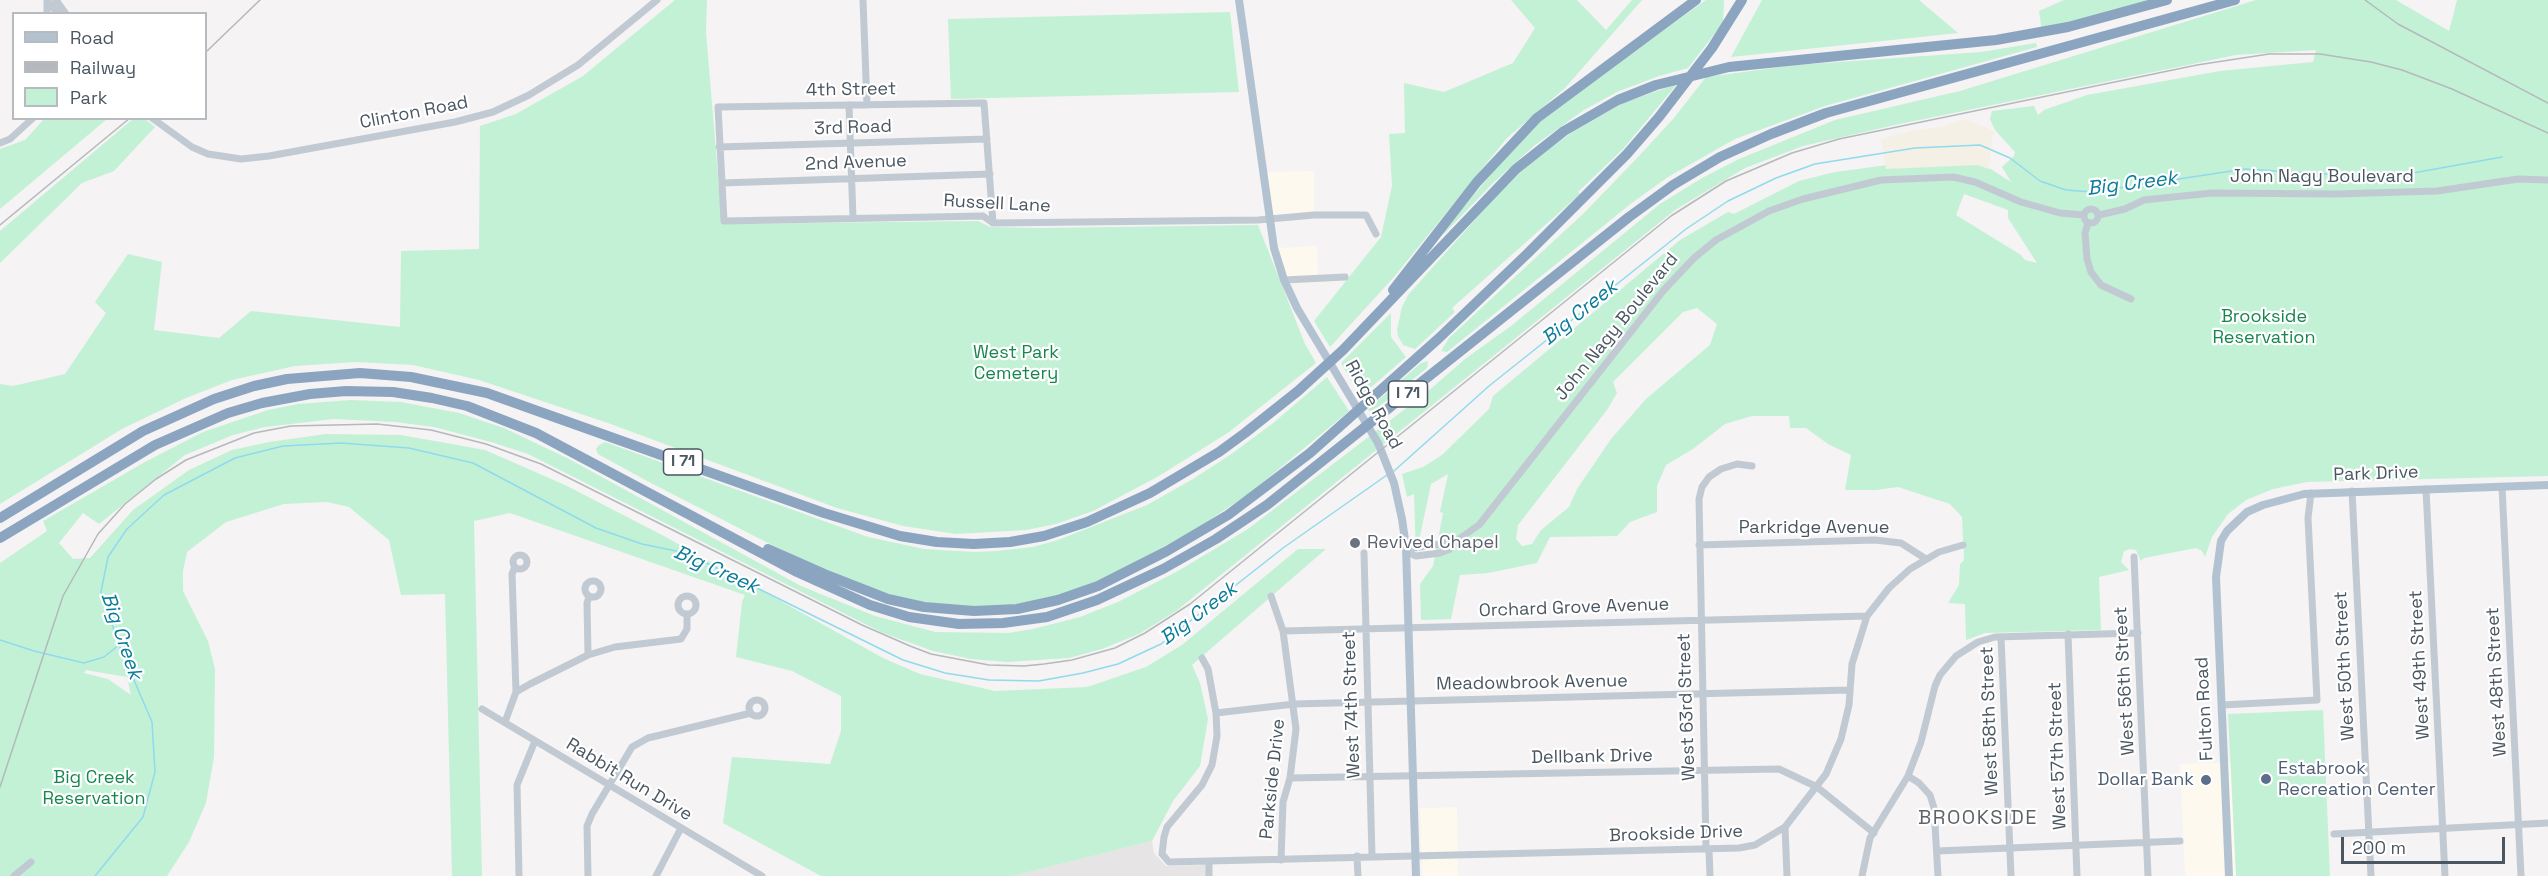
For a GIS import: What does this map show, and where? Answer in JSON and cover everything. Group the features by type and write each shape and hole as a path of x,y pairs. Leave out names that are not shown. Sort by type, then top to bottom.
{"highway":[{"path":"1343,350 1477,182 1513,142 1553,105 1696,0"},
{"path":"675,506 829,576 888,598 924,607 974,611 1017,609 1058,600 1098,586 1167,551 1228,515 1310,453 1438,339 1627,154 1659,117 1712,48 1742,0"},
{"name":"I 71","path":"0,518 143,431 214,399 279,381 326,374 360,373 420,378 487,393 824,513 881,531 937,542 974,544 1010,542 1044,536 1087,522 1176,479 1219,452 1267,416 1343,350 1484,200 1534,153 1582,119 1638,91 1682,77 1746,64 1970,43 2051,31 2168,0"},
{"name":"I 71","path":"0,538 132,458 194,426 262,403 310,394 346,391 408,394 480,410 558,443 836,591 898,614 945,622 989,624 1040,618 1081,607 1126,587 1188,555 1267,505 1629,217 1703,166 1754,141 1826,114 2134,29 2219,0"},
{"path":"2134,29 2235,0"}],"main road":[{"name":"Ridge Road","path":"1239,0 1269,218 1274,248 1284,280 1312,334 1373,432 1387,463 1398,499 1406,552 1416,876"},
{"name":"Park Drive","path":"2221,541 2247,512 2284,498 2311,493 2548,485"},
{"name":"Fulton Road","path":"2221,541 2216,577 2229,876"}],"street":[{"path":"47,0 54,8"},
{"name":"Clinton Road","path":"155,120 192,147 208,154 241,159 269,156 455,122 493,112 529,95 578,65 657,0"},
{"path":"863,0 867,105"},
{"name":"4th Street","path":"719,147 718,107 984,103 987,139"},
{"path":"849,105 853,218"},
{"path":"0,143 10,139 31,120"},
{"path":"987,139 993,223"},
{"name":"3rd Road","path":"719,147 987,139"},
{"path":"719,147 722,183"},
{"name":"2nd Avenue","path":"722,183 990,174"},
{"name":"John Nagy Boulevard","path":"1406,552 1413,548 1427,548 1459,539 1479,525 1663,291 1694,258 1716,240 1769,211 1824,193 1881,180 1921,177 1964,180 2021,202 2060,213 2084,215 2090,208 2096,210 2099,215"},
{"name":"John Nagy Boulevard","path":"2099,215 2125,209 2144,200 2212,193 2336,194 2437,191 2518,179 2548,180"},
{"name":"Russell Lane","path":"722,183 724,221 983,216 993,223 1366,215 1376,234"},
{"path":"2084,215 2088,223 2085,233 2087,259 2091,272 2101,285 2131,299"},
{"name":"John Nagy Boulevard","path":"2088,223 2097,221 2099,215"},
{"path":"1284,280 1345,277"},
{"name":"West 63rd Street","path":"1710,876 1709,850 1706,846 1698,499 1709,477 1721,469 1737,464 1752,466"},
{"name":"West 48th Street","path":"2502,487 2521,876"},
{"name":"West 49th Street","path":"2426,489 2445,876"},
{"name":"West 50th Street","path":"2352,491 2371,876"},
{"path":"2222,705 2317,700 2308,518 2311,493"},
{"name":"Parkridge Avenue","path":"1699,545 1875,540 1901,543 1926,558"},
{"name":"Brookside Drive","path":"1216,713 1217,736 1212,765 1202,785 1167,827 1162,848 1164,858 1170,862 1357,856 1709,850 1755,845 1785,827 1826,774 1841,739 1849,705 1852,664 1867,616 1898,579 1926,558 1963,545"},
{"name":"West 74th Street","path":"1364,553 1372,856"},
{"name":"West 56th Street","path":"2134,557 2148,876"},
{"path":"505,722 516,692 512,574 514,567"},
{"name":"Parkside Drive","path":"1271,596 1283,631 1296,729 1290,778 1283,802 1281,860"},
{"path":"588,655 587,603 589,597"},
{"path":"516,692 588,655 627,645 681,639 687,629 687,614"},
{"name":"Orchard Grove Avenue","path":"1283,631 1867,616"},
{"path":"1862,876 1874,832 1908,776 1922,742 1930,701 1940,675 1956,656 1988,639 2001,637 2138,633"},
{"name":"West 57th Street","path":"2068,634 2078,876"},
{"name":"West 58th Street","path":"2001,637 2011,876"},
{"path":"1202,658 1208,669 1216,713"},
{"name":"Meadowbrook Avenue","path":"1216,713 1294,704 1849,690"},
{"name":"Rabbit Run Drive","path":"482,709 762,876"},
{"path":"588,876 587,826 628,752 641,740 751,714"},
{"path":"519,876 517,785 535,741"},
{"name":"Dellbank Drive","path":"1290,778 1779,768 1817,787 1874,832"},
{"path":"1908,776 1919,783 1930,795 1934,808 1938,876"},
{"path":"2334,834 2548,824"},
{"path":"1785,827 1787,876"},
{"path":"656,876 681,828"},
{"path":"1936,851 2180,841"},
{"path":"1357,856 1358,876"},
{"path":"14,876 32,862"},
{"path":"1209,862 1209,876"}],"shaded area":[{"path":"1314,171 1314,215 1269,218 1262,172"},
{"path":"1317,246 1318,277 1284,280 1274,248"},
{"path":"2231,762 2236,876 2185,876 2180,764"},
{"path":"1457,807 1458,876 1422,876 1420,808"},
{"path":"1152,841 1154,853 1166,866 1207,865 1207,876 1013,876"}],"green space":[{"name":"West Park Cemetery","path":"675,0 707,0 706,32 722,224 978,221 990,227 1043,228 1258,225 1305,344 1316,363 1229,432 1159,476 1093,511 1056,524 1026,530 956,534 903,526 837,508 608,423 479,380 413,365 355,362 295,366 232,380 186,398 122,429 0,504 0,384 13,386 65,374 106,313 95,302 128,254 162,262 154,330 219,338 251,311 400,327 401,251 479,249 480,126 516,114 583,76"},
{"path":"1511,0 1577,0 1606,30 1632,0 1642,0 1565,88 1507,138 1394,277 1330,347 1314,321 1381,237 1392,186 1389,134 1405,133 1404,83 1444,92 1513,63 1535,28"},
{"path":"1706,0 1724,0 1723,23 1688,68 1617,92 1584,110 1535,145 1493,183 1444,234 1442,233 1514,147 1551,111"},
{"path":"1762,0 1919,0 1958,33 1731,57"},
{"path":"2064,0 2167,0 2042,32 2039,11"},
{"path":"2256,0 2396,0 2449,31 2457,0 2548,0 2548,476 2307,482 2273,489 2246,500 2228,514 2212,537 2205,557 2202,551 2196,548 2144,558 2141,561 2136,550 2124,551 2121,562 2129,570 2099,577 2101,630 1985,633 1966,640 1965,604 1948,603 1959,585 1960,564 1964,560 1962,517 1950,504 1898,487 1845,490 1851,455 1828,444 1806,428 1790,428 1789,416 1752,416 1725,424 1693,449 1666,465 1657,486 1657,512 1630,522 1617,536 1550,537 1537,563 1488,573 1460,575 1451,619 1421,620 1420,584 1433,566 1448,474 1431,484 1416,555 1414,494 1407,497 1402,474 1423,467 1442,455 1489,409 1493,396 1680,240 1728,212 1734,214 1799,181 1835,172 1941,158 1986,166 2011,182 2002,167 2014,156 2015,152 1995,130 1990,119 1992,111 2034,106 2038,115 2044,110 2087,95 2220,71 2313,62 2316,50 2236,55 1803,146 1745,168 1675,210 1176,611 1139,634 1102,649 1069,658 1007,662 971,659 933,651 883,633 528,454 434,427 395,422 334,419 265,427 233,435 185,455 99,524 83,513 59,543 73,559 90,558 133,510 189,470 232,450 326,434 401,435 485,450 565,485 662,535 883,658 920,674 995,691 1087,687 1146,667 1182,645 1298,549 1326,549 1192,665 1200,683 1208,719 1200,766 1173,801 1152,841 1013,876 821,876 723,823 732,757 830,764 841,731 841,696 792,671 736,657 742,602 745,595 510,513 474,521 482,876 452,876 445,594 401,595 389,540 349,507 327,502 284,504 226,522 187,552 183,571 183,591 208,641 215,669 214,757 206,803 189,842 167,876 0,876 0,563 47,531 43,521 145,462 203,432 268,410 298,404 351,400 401,402 459,413 504,428 569,459 801,586 875,616 935,632 1008,633 1033,629 1080,617 1118,602 1178,571 1248,529 1426,393 1465,359 1511,326 1660,204 1702,178 1739,159 1835,120 1960,91","holes":["1964,194 2008,210 2008,218 2037,263 2025,260 2021,255 1956,215","1697,308 1717,324 1710,345 1646,399 1611,439 1577,489 1569,507 1541,530 1532,544 1522,546 1516,539 1518,525 1607,410 1617,393 1613,382 1683,312","86,670 127,677 131,695 108,679 84,673"]},
{"path":"1230,12 1239,92 951,99 948,19"},
{"path":"2036,43 2037,47 1825,106 1735,139 1668,177 1633,202 1447,352 1441,351 1449,338 1584,213 1674,118 1706,77 1796,65 1981,52"},
{"path":"1677,84 1623,149 1578,192 1580,194 1452,308 1455,312 1415,349 1403,345 1397,330 1402,307 1408,295 1498,194 1528,165 1571,133 1623,103"},
{"path":"43,120 106,120 0,209 0,149 25,140"},
{"path":"132,120 146,120 155,127 114,171 82,183 0,263 0,231"},
{"path":"1391,313 1391,337 1406,357 1361,396 1341,363"},
{"path":"1428,361 1427,368 1371,413 1368,409 1421,363"},
{"path":"1327,377 1349,411 1251,492 1195,530 1105,578 1073,591 1032,602 989,608 933,604 899,597 840,577 647,481 598,454 596,449 605,442 868,537 924,549 996,551 1033,547 1058,540 1147,505 1230,455 1272,424"},
{"path":"2323,710 2330,876 2236,876 2228,714"}],"sand":[{"path":"1964,119 1995,133 1992,138 1989,169 1977,165 1886,169 1881,139 1911,131 1941,127"}],"waterway":[{"name":"Big Creek","path":"1394,471 1489,386 1686,229 1728,201 1776,178 1815,164 1915,148 1980,145 2010,158 2040,181 2066,190 2092,192 2245,169 2373,177 2413,173 2502,157"},
{"name":"Big Creek","path":"95,876 143,817 155,772 152,722 119,645 101,592 108,557 127,529 164,495 235,458 283,446 341,443 409,448 473,463 596,528 642,544 686,553 903,660 945,673 989,680 1039,681 1118,664 1161,644 1283,548 1387,475"},
{"path":"0,640 84,663 104,657 119,645"}],"railway":[{"path":"207,51 260,0"},
{"path":"2365,0 2398,24 2548,103"},
{"path":"0,787 63,596 98,534 125,504 156,479 186,460 254,433 291,426 377,424 431,430 486,444 541,464 862,625 910,646 931,654 989,665 1044,664 1072,660 1115,648 1145,633 1190,604 1671,216 1726,181 1792,153 1839,139 2197,65 2269,54 2320,54 2371,62 2402,70 2452,89 2548,133"},
{"path":"0,225 128,120"}],"place":[{"name":"Revived Chapel","path":"1355,543"},
{"name":"Estabrook Recreation Center","path":"2266,779"},
{"name":"Dollar Bank","path":"2206,780"}],"district":[{"name":"BROOKSIDE","path":"1978,819"}],"park label":[{"name":"Brookside Reservation","path":"2264,327"},
{"name":"Big Creek Reservation","path":"94,788"}]}
